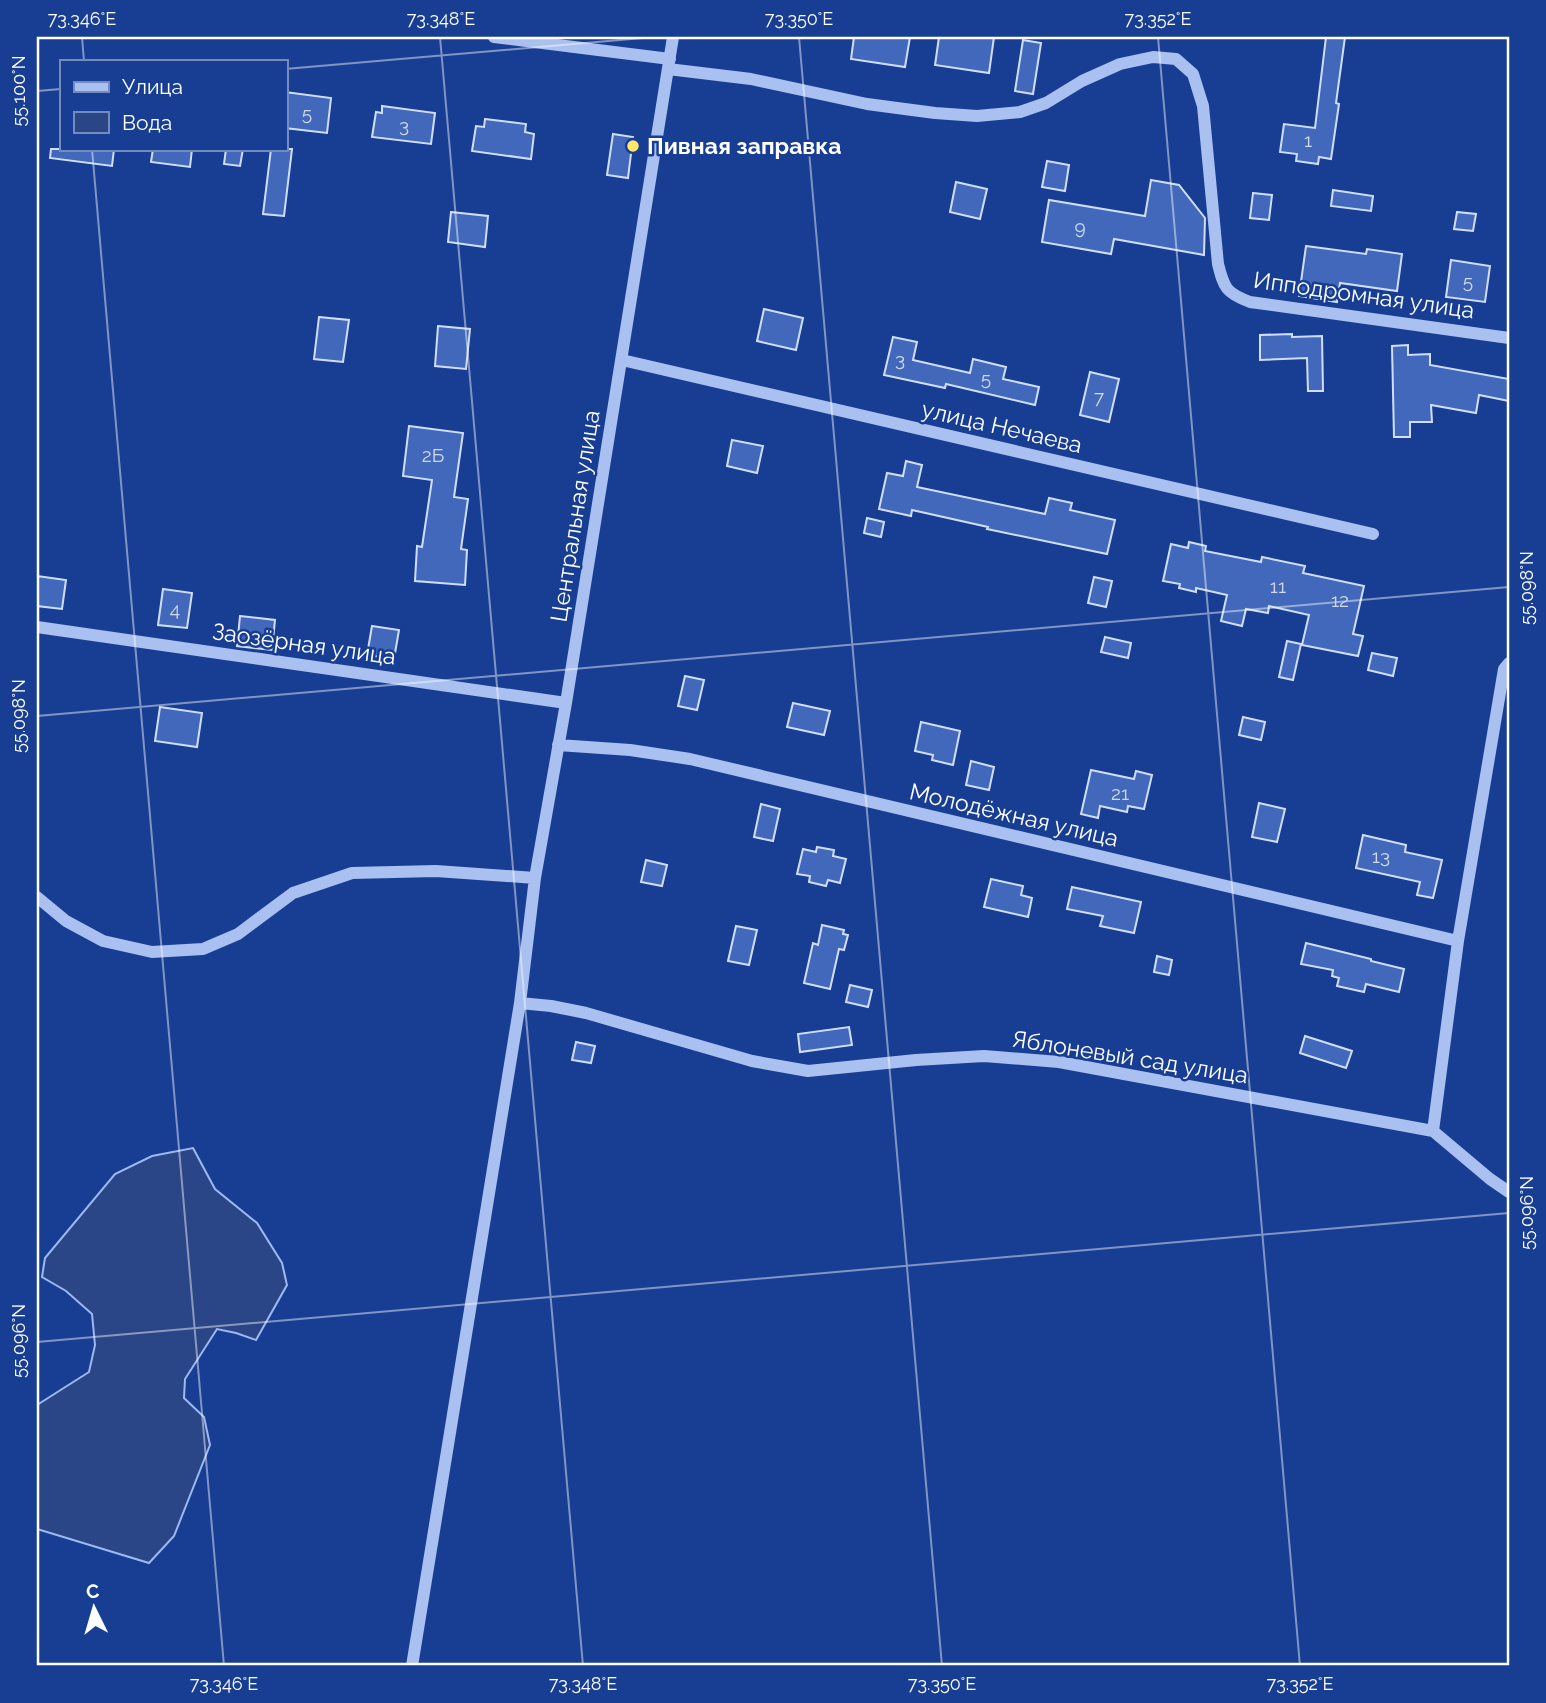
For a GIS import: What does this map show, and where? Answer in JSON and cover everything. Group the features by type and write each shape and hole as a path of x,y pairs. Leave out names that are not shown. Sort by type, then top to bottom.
{"street":[{"path":"494,37 669,64"},
{"name":"Центральная улица","path":"412,1666 520,1003 535,878 566,703 673,37"},
{"name":"Ипподромная улица","path":"669,64 867,104 977,116 1020,112 1046,103 1082,81 1120,64 1153,57 1176,59 1193,74 1203,106 1218,264 1223,284 1234,296 1250,302 1509,338"},
{"name":"улица Нечаева","path":"622,360 1373,534"},
{"name":"Заозёрная улица","path":"37,627 566,703"},
{"path":"1433,1131 1458,942 1504,669 1509,663"},
{"name":"Молодёжная улица","path":"558,745 630,750 690,760 1458,942"},
{"path":"37,897 66,921 103,942 152,952 203,949 238,934 293,893 352,873 436,871 535,878"},
{"name":"Яблоневый сад улица","path":"520,1003 586,1013 752,1061 808,1071 984,1056 1059,1062 1433,1131 1509,1192"}],"water":[{"path":"193,1148 215,1189 257,1223 282,1263 287,1285 256,1340 217,1329 185,1379 184,1398 204,1417 210,1445 174,1536 149,1563 37,1529 37,1405 89,1372 95,1345 92,1314 66,1291 42,1277 45,1258 115,1174 152,1156"}],"building":[{"path":"854,37 910,37 905,67 851,59"},
{"path":"939,37 994,37 989,73 935,65"},
{"path":"1326,37 1345,37 1331,159 1319,157 1318,164 1296,161 1297,154 1280,152 1284,124 1315,128"},
{"path":"1023,40 1041,43 1033,94 1015,91"},
{"path":"287,92 331,98 327,133 287,128"},
{"path":"382,106 435,113 431,144 372,137 376,112 382,113"},
{"path":"485,119 526,124 525,132 534,134 531,159 472,151 476,126 484,127"},
{"path":"613,134 633,137 628,178 607,175"},
{"path":"51,149 114,150 112,166 50,158"},
{"path":"292,149 284,216 263,214 271,150"},
{"path":"153,150 192,150 190,167 151,162"},
{"path":"226,150 243,150 240,166 224,164"},
{"path":"1047,161 1069,165 1065,191 1042,187"},
{"path":"1151,180 1179,185 1205,218 1204,255 1114,239 1111,254 1042,242 1049,200 1145,216"},
{"path":"956,182 987,189 980,219 950,212"},
{"path":"1333,190 1373,196 1371,211 1331,206"},
{"path":"1253,193 1272,195 1269,220 1250,218"},
{"path":"451,212 488,216 485,247 448,242"},
{"path":"1457,212 1476,214 1473,231 1454,229"},
{"path":"1306,246 1366,254 1367,249 1402,254 1397,291 1340,283 1337,302 1299,296"},
{"path":"1451,260 1490,266 1485,302 1446,297"},
{"path":"764,309 803,318 796,350 757,341"},
{"path":"319,317 349,320 343,362 314,359"},
{"path":"438,326 470,329 466,369 435,366"},
{"path":"1292,334 1292,337 1322,336 1323,391 1308,391 1307,358 1260,360 1260,335"},
{"path":"893,337 917,342 913,360 970,373 973,359 1006,367 1003,379 1039,387 1035,405 946,384 945,388 884,375"},
{"path":"1408,345 1408,355 1430,354 1430,365 1509,379 1509,401 1479,395 1476,413 1431,405 1432,422 1410,422 1410,437 1394,437 1392,346"},
{"path":"1090,372 1119,379 1109,422 1080,415"},
{"path":"409,426 463,433 454,497 468,499 461,549 467,550 465,585 415,581 417,546 422,547 432,480 403,476"},
{"path":"732,440 763,446 757,473 727,466"},
{"path":"906,461 922,465 917,487 1045,514 1049,498 1072,503 1070,510 1115,520 1107,554 912,510 911,516 879,509 887,473 903,476"},
{"path":"867,518 884,522 881,537 864,533"},
{"path":"1189,542 1206,546 1205,551 1261,562 1262,557 1305,566 1303,573 1364,586 1353,634 1363,636 1358,656 1302,645 1309,615 1269,606 1268,613 1246,609 1242,626 1221,621 1227,595 1196,588 1196,592 1179,588 1180,584 1163,581 1171,544 1188,548"},
{"path":"37,576 66,580 62,609 37,606"},
{"path":"1094,577 1112,581 1106,607 1088,603"},
{"path":"163,589 192,593 187,628 158,625"},
{"path":"240,616 275,620 272,650 237,646"},
{"path":"372,626 399,630 394,659 367,655"},
{"path":"1105,637 1131,643 1128,658 1101,652"},
{"path":"1287,641 1301,644 1293,680 1279,677"},
{"path":"1372,653 1397,658 1393,676 1368,670"},
{"path":"685,676 704,680 697,710 678,706"},
{"path":"793,703 830,711 824,735 787,727"},
{"path":"160,707 202,713 197,747 155,741"},
{"path":"1243,717 1265,722 1261,740 1239,735"},
{"path":"921,722 960,731 953,765 932,760 933,755 915,751"},
{"path":"971,761 994,767 989,790 966,785"},
{"path":"1091,770 1134,779 1136,771 1152,775 1144,809 1128,806 1127,812 1100,806 1098,818 1081,814"},
{"path":"1259,803 1285,809 1277,842 1252,837"},
{"path":"761,804 780,809 773,841 754,837"},
{"path":"1363,835 1406,845 1405,852 1442,860 1433,898 1417,895 1420,882 1356,868"},
{"path":"817,847 834,850 833,856 846,859 840,883 828,880 826,886 809,882 810,876 797,874 803,849 816,852"},
{"path":"646,860 667,865 662,886 641,882"},
{"path":"991,879 1023,886 1021,895 1032,898 1028,917 984,907"},
{"path":"1072,887 1141,902 1134,933 1100,926 1103,916 1067,909"},
{"path":"822,925 844,930 843,934 848,935 844,950 839,949 830,989 804,983 813,943 818,945"},
{"path":"736,926 757,930 749,965 728,961"},
{"path":"1306,943 1404,969 1399,992 1366,984 1364,992 1337,986 1339,978 1332,976 1333,970 1301,964"},
{"path":"1157,956 1172,960 1169,975 1154,972"},
{"path":"850,985 872,990 868,1007 846,1002"},
{"path":"849,1027 852,1045 800,1052 798,1034"},
{"path":"1305,1036 1352,1051 1346,1068 1300,1053"},
{"path":"576,1042 595,1046 591,1063 572,1060"}],"place":[{"name":"Пивная заправка","path":"633,146"}]}
